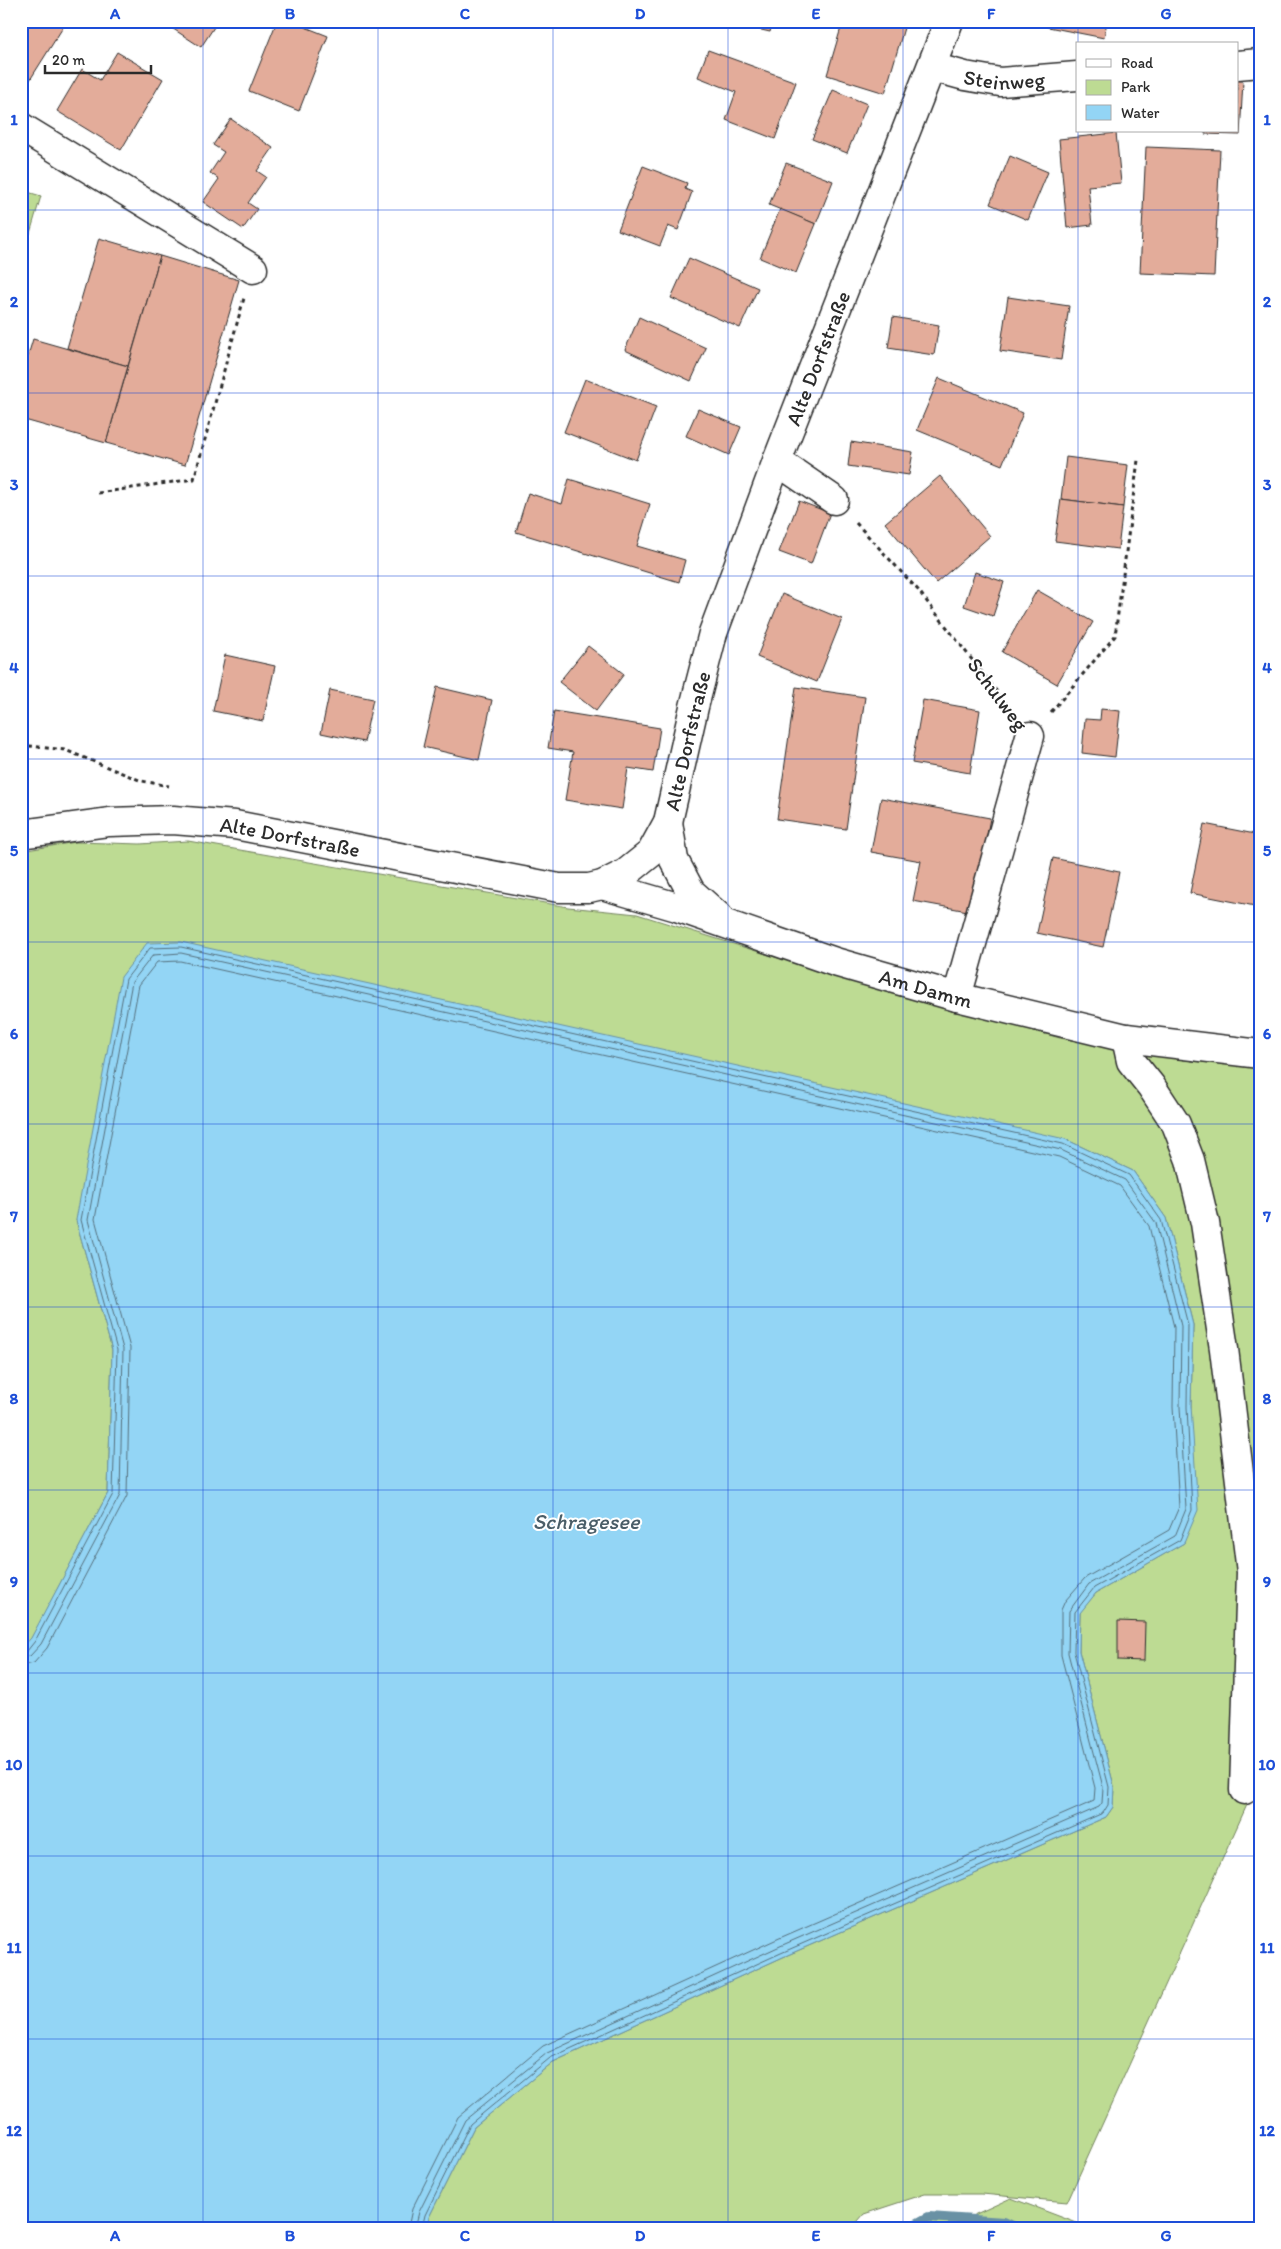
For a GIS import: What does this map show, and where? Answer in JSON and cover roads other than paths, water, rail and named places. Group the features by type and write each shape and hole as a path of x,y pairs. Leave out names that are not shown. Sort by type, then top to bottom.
{"street":[{"name":"Alte Dorfstraße","path":"21,834 109,822 173,820 235,825 559,888 590,888 602,885 626,873 650,853 668,822 713,632 777,460 949,21"},
{"path":"1238,65 1260,63"},
{"name":"Steinweg","path":"932,67 965,76 1000,82 1076,76"},
{"path":"21,127 253,269"},
{"path":"777,460 834,500"},
{"name":"Schulweg","path":"958,997 1030,736"},
{"path":"668,822 674,860 691,892 728,925"},
{"name":"Am Damm","path":"602,885 677,907 835,962 958,997 1126,1038 1260,1054"},
{"path":"1126,1038 1131,1061 1151,1086 1176,1124 1190,1160 1205,1223 1224,1348 1251,1572 1244,1790"}],"water":[{"name":"Schragesee","path":"181,942 1065,1139 1133,1171 1166,1218 1193,1325 1191,1406 1198,1510 1184,1543 1096,1593 1080,1613 1079,1651 1114,1786 1113,1807 1106,1817 783,1957 553,2062 474,2127 429,2217 426,2228 21,2228 21,1649 31,1638 108,1493 112,1350 76,1220 121,977 147,943"}],"waterway":[{"path":"909,2228 929,2217 1004,2222 1017,2228"}]}
